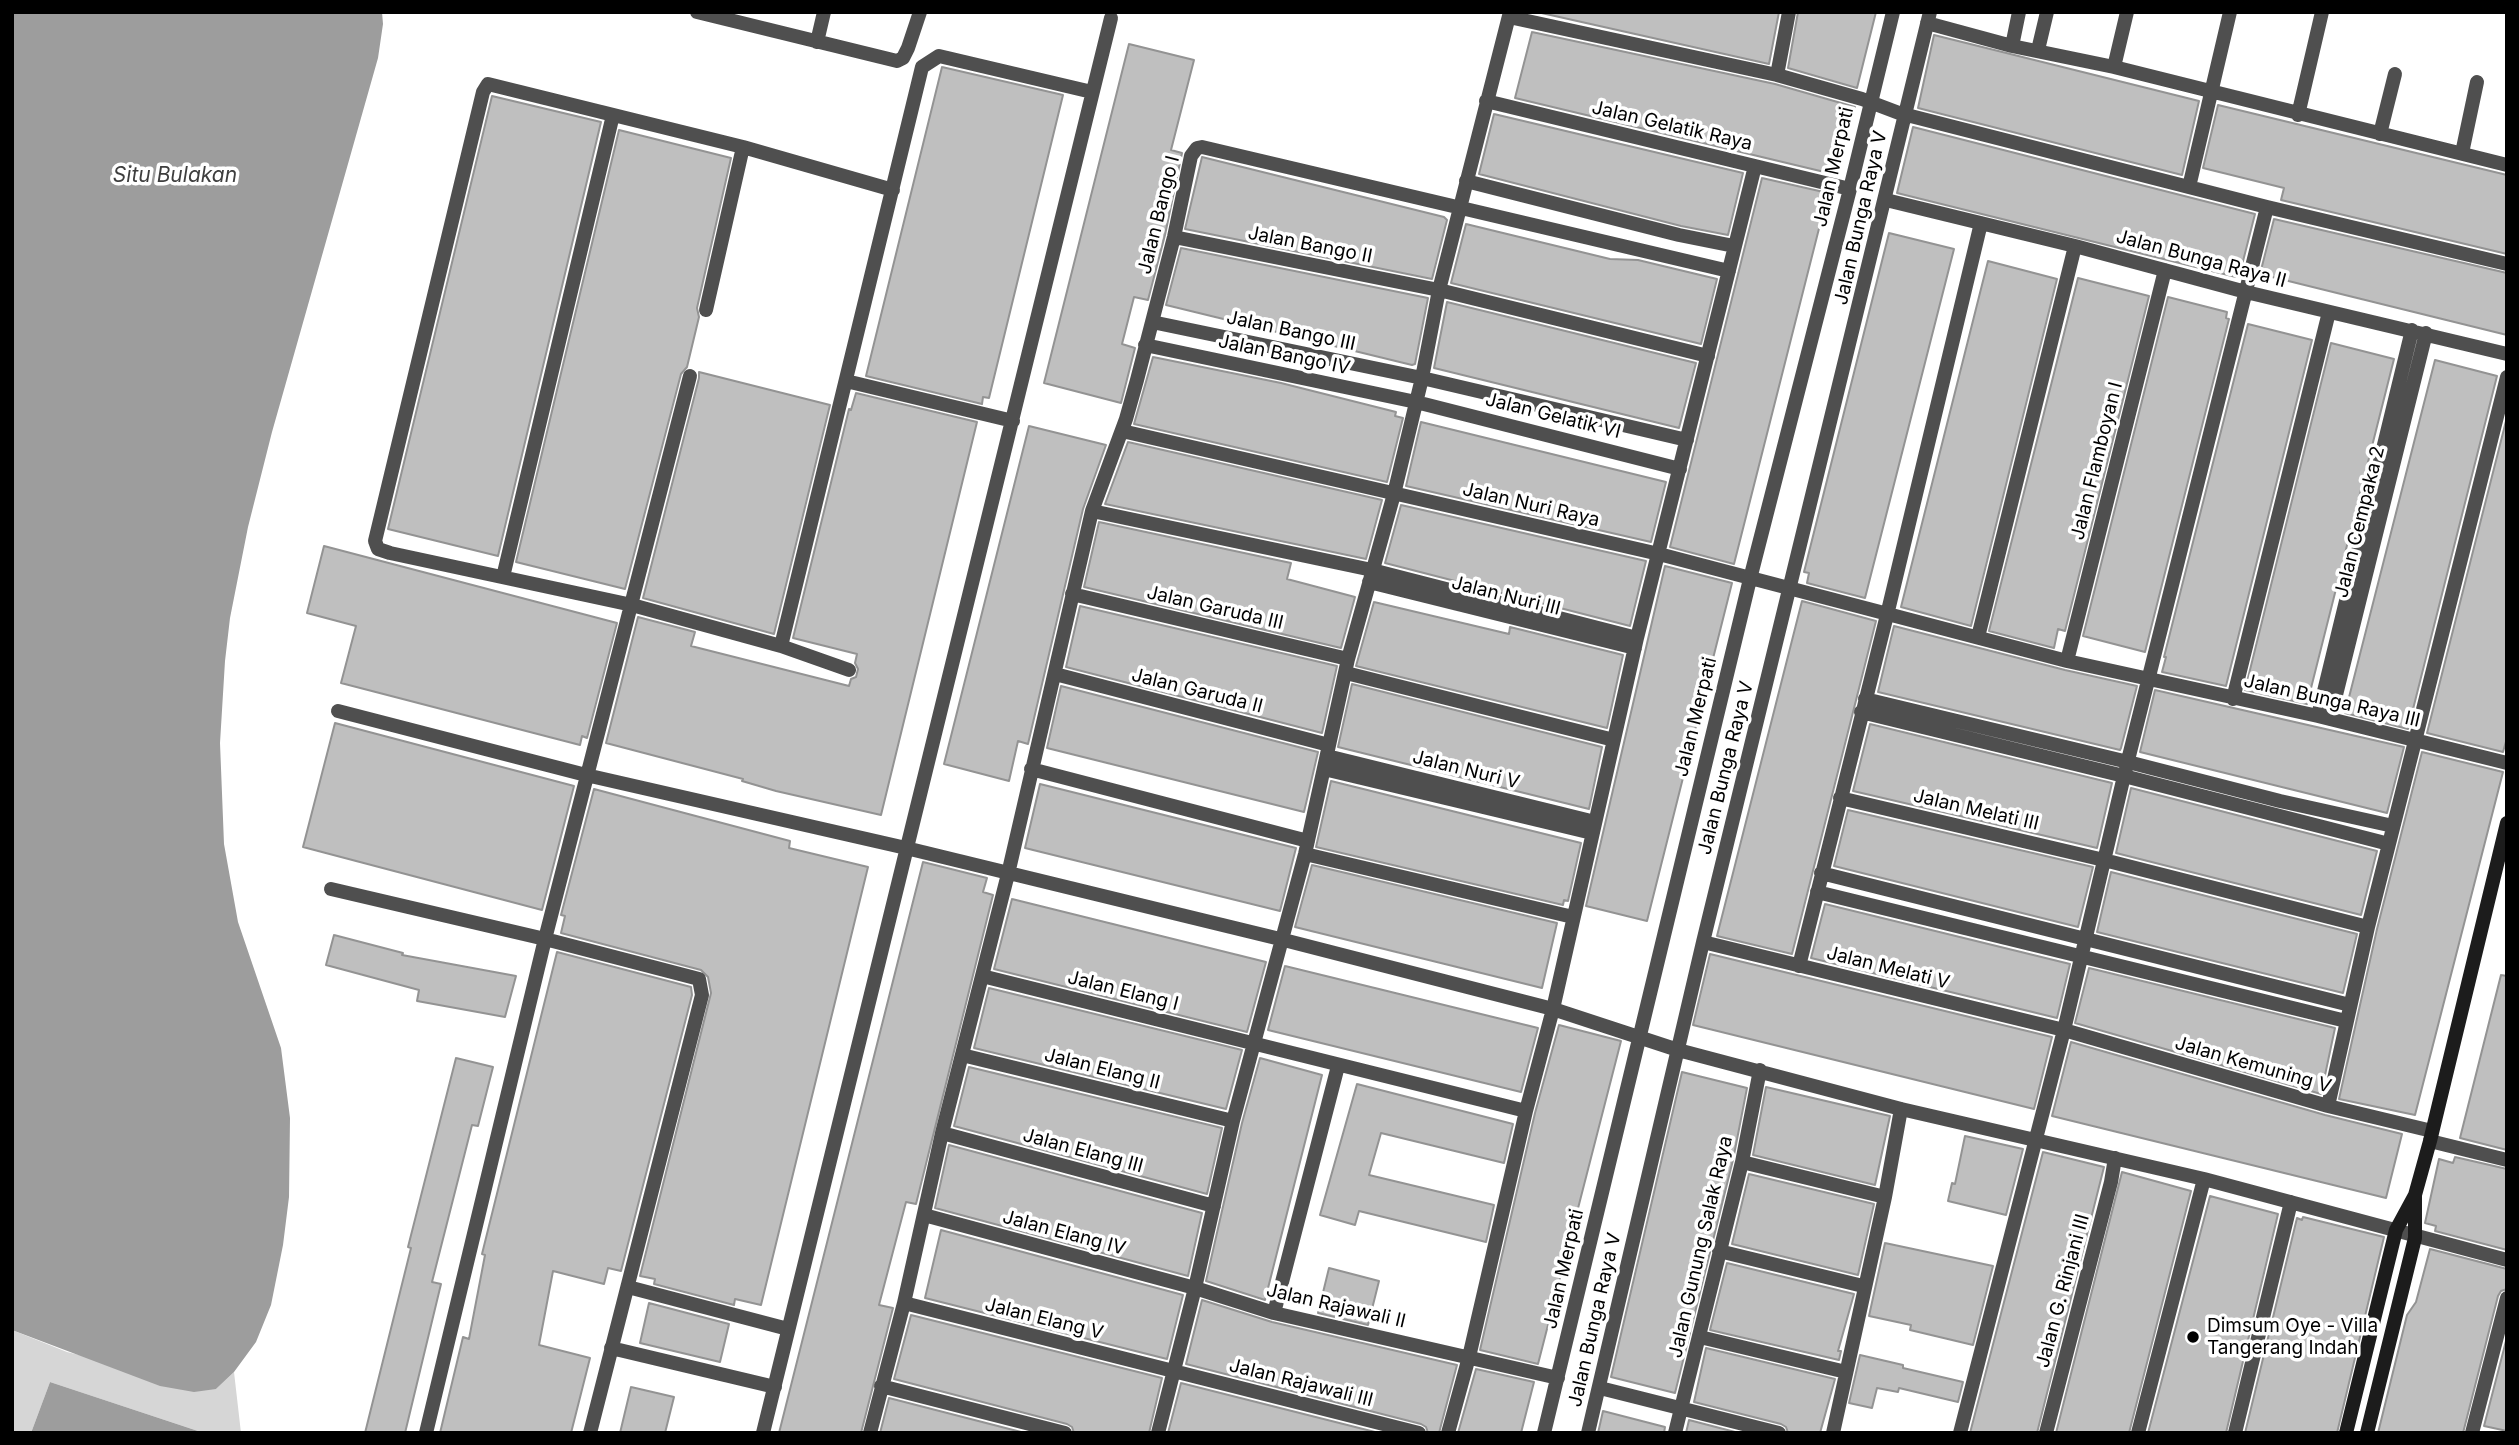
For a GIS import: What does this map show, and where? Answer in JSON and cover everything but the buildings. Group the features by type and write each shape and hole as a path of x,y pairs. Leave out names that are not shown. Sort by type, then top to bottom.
{"main road":[{"path":"2346,1433 2396,1230 2415,1195 2431,1136 2507,823"},
{"path":"2367,1433 2416,1238 2415,1195"}],"street":[{"path":"697,12 733,17 817,42 897,61 903,58 908,48 920,12"},
{"path":"817,42 824,12"},
{"path":"1777,75 1789,12"},
{"name":"Jalan Merpati","path":"1544,1433 1750,579 1893,12"},
{"path":"2012,47 2019,12"},
{"path":"2038,50 2047,12"},
{"path":"2114,67 2127,12"},
{"path":"2189,187 2230,12"},
{"path":"2298,114 2322,12"},
{"path":"1158,1433 1233,1121 1307,847 1347,666 1394,494 1422,378 1439,290 1509,14 1777,75 1905,114 2267,207 2507,264"},
{"path":"763,1433 1111,18"},
{"path":"1929,18 2012,47 2114,67 2507,165"},
{"name":"Jalan Bunga Raya V","path":"1588,1433 1703,942 1929,18"},
{"path":"781,646 893,190 918,74 926,62 939,55 1092,92"},
{"path":"2380,134 2395,75"},
{"path":"2462,153 2477,82"},
{"path":"849,670 781,646 632,605 390,553 378,549 375,541 485,86 488,84 743,147 893,190"},
{"name":"Jalan Gelatik Raya","path":"1486,101 1850,189"},
{"path":"503,578 613,115"},
{"path":"706,310 743,147"},
{"name":"Jalan Bango I","path":"870,1433 1008,874 1092,511 1122,431 1174,237 1191,156 1197,148 1202,147 1461,207"},
{"path":"1448,1433 1469,1357 1526,1111 1553,1009 1636,643 1755,166"},
{"path":"1466,181 1734,246"},
{"name":"Jalan Bunga Raya II","path":"1886,200 2075,246 2246,292 2507,354"},
{"path":"1461,207 1729,271"},
{"path":"1960,1433 2064,1030 2148,679 2267,207"},
{"path":"1798,966 1887,615 1981,223"},
{"path":"1674,260 1679,234"},
{"name":"Jalan Bango II","path":"1174,237 1439,290 1708,356"},
{"path":"1978,637 2075,246"},
{"name":"Jalan Flamboyan I","path":"2067,661 2165,270"},
{"path":"2233,699 2329,312"},
{"name":"Jalan Bango III","path":"1152,322 1422,378 1687,440"},
{"name":"Jalan Cempaka 2","path":"2324,718 2419,332"},
{"name":"Jalan Bango IV","path":"1145,345 1416,402"},
{"path":"426,1433 545,939 690,376"},
{"path":"2328,1107 2368,927 2507,377"},
{"path":"846,381 1013,421"},
{"name":"Jalan Gelatik VI","path":"1416,402 1680,469"},
{"name":"Jalan Nuri Raya","path":"1122,431 1659,554 1887,615"},
{"name":"Jalan Nuri III","path":"1092,511 1370,576 1636,643"},
{"name":"Jalan Garuda III","path":"1072,594 1614,740"},
{"name":"Jalan Bunga Raya III","path":"1887,615 2067,661 2324,718 2507,763"},
{"name":"Jalan Garuda II","path":"1055,674 1327,757 1594,827"},
{"path":"1863,706 2126,769 2393,826"},
{"path":"338,711 586,775 906,848 1280,939 1553,1009 1678,1050 1901,1109 2204,1179 2396,1230 2416,1238 2507,1260"},
{"path":"1031,769 1307,847 1573,917"},
{"path":"2126,769 2277,816 2389,844"},
{"name":"Jalan Melati III","path":"1840,798 2104,860 2368,927"},
{"path":"2277,816 2280,801"},
{"path":"1821,873 2350,1005"},
{"path":"331,889 545,939 699,979 702,996 590,1433"},
{"path":"1817,892 2346,1021"},
{"path":"1914,915 1919,897"},
{"name":"Jalan Melati V","path":"1703,942 2064,1030"},
{"path":"2208,987 2212,970"},
{"name":"Jalan Elang I","path":"982,976 1526,1111"},
{"name":"Jalan Kemuning V","path":"2064,1030 2507,1160"},
{"name":"Jalan Elang II","path":"962,1055 1233,1121"},
{"path":"1275,1313 1338,1066"},
{"name":"Jalan Gunung Salak Raya","path":"1675,1433 1742,1161 1760,1070"},
{"path":"1833,1433 1863,1286 1885,1196 1901,1109"},
{"name":"Jalan Elang III","path":"942,1133 1214,1206"},
{"name":"Jalan G. Rinjani III","path":"2046,1433 2108,1196 2115,1158"},
{"path":"1742,1161 1885,1196"},
{"path":"2138,1433 2204,1179"},
{"path":"2235,1433 2291,1202"},
{"name":"Jalan Elang IV","path":"924,1214 1195,1288"},
{"path":"1719,1251 1863,1286"},
{"path":"628,1287 788,1329"},
{"name":"Jalan Rajawali II","path":"1195,1288 1275,1313 1558,1378"},
{"path":"2474,1432 2507,1298"},
{"name":"Jalan Elang V","path":"904,1303 1174,1371"},
{"path":"1700,1336 1846,1371"},
{"path":"611,1348 775,1387"},
{"path":"2492,1356 2507,1359"},
{"name":"Jalan Rajawali III","path":"1174,1371 1419,1433"},
{"path":"881,1386 1065,1433"},
{"path":"1600,1388 1779,1433"}],"shaded area":[{"path":"12,1330 67,1352 216,1389 234,1372 241,1433 204,1433 50,1382 31,1433 12,1433"}],"water":[{"name":"Situ Bulakan","path":"12,12 382,12 378,58 272,432 248,527 230,618 220,743 224,844 238,922 281,1048 290,1118 289,1197 271,1305 256,1342 234,1372 216,1389 194,1392 160,1386 12,1330"},
{"path":"50,1382 204,1433 31,1433"}],"place":[{"name":"Dimsum Oye - Villa Tangerang Indah","path":"2193,1337"}]}
